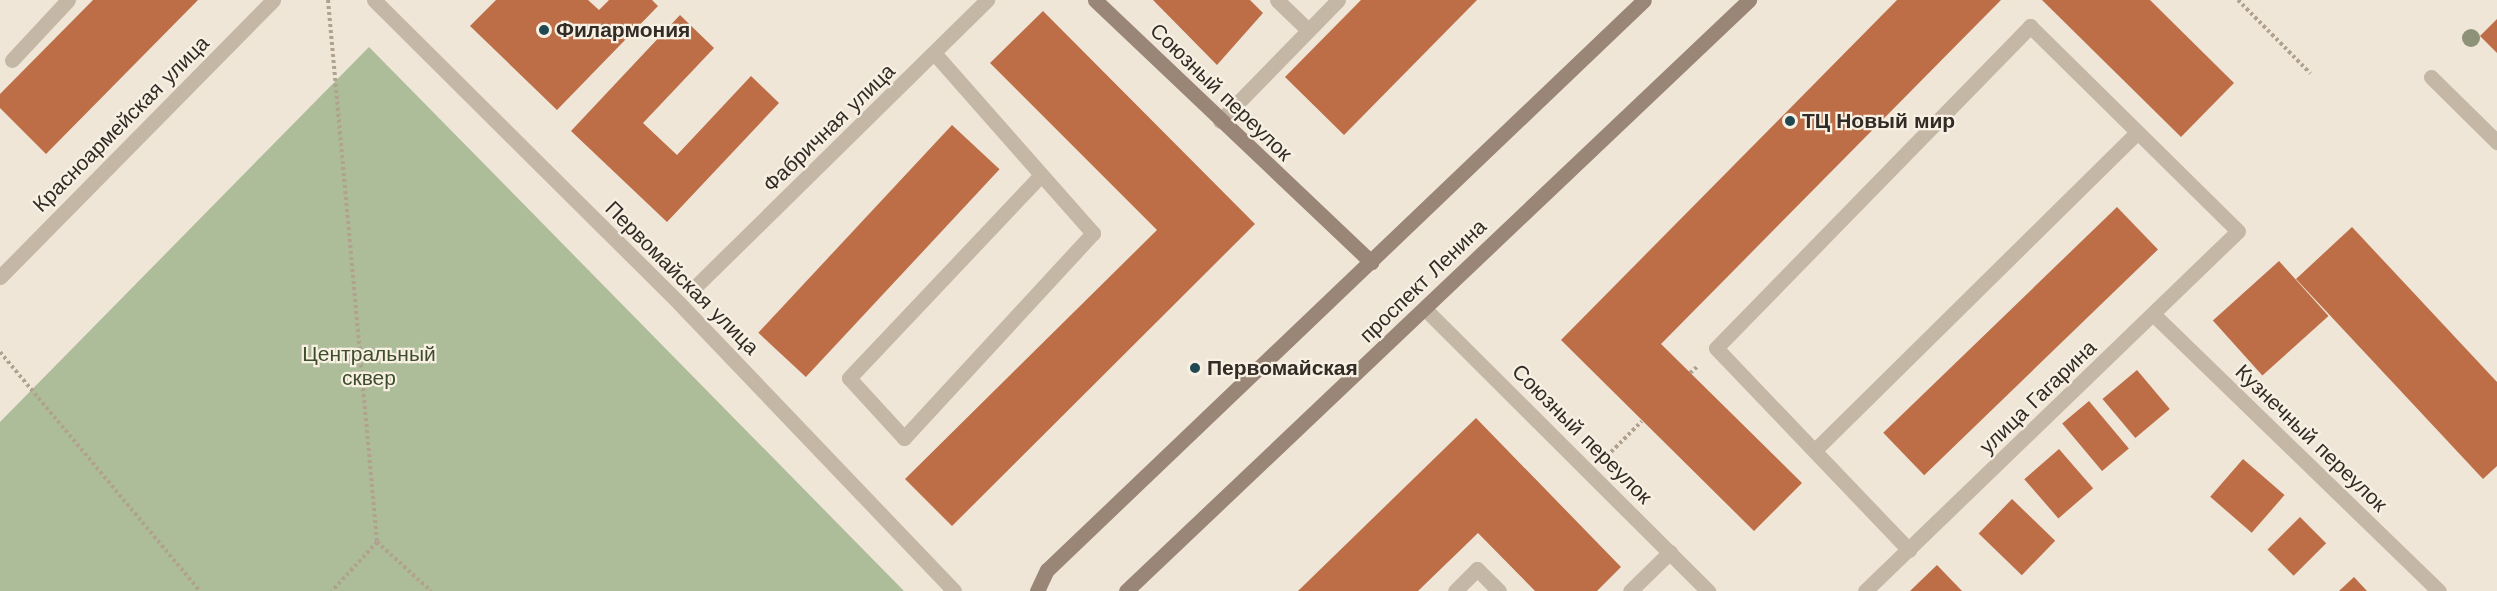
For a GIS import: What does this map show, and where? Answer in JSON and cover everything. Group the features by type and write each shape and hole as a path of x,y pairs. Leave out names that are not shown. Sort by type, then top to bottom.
{"main road":[{"name":"Союзный переулок","path":"1095,0 1371,262"},
{"path":"1037,591 1047,570 1644,0"},
{"name":"проспект Ленина","path":"1126,591 1749,0"}],"street":[{"path":"12,60 68,0"},
{"name":"Красноармейская улица","path":"0,277 273,0"},
{"name":"Первомайская улица","path":"374,0 679,303 954,591"},
{"name":"Фабричная улица","path":"697,285 935,54 987,0"},
{"path":"1277,0 1308,30"},
{"path":"1220,121 1338,0"},
{"path":"1816,449 2136,132 2030,26 1716,348 1816,449 1910,550"},
{"path":"935,54 1093,233 904,438 849,378 1041,175"},
{"path":"2431,77 2497,142"},
{"name":"улица Гагарина","path":"1865,591 2238,231 2136,132"},
{"name":"Союзный переулок","path":"1425,309 1708,591"},
{"name":"Кузнечный переулок","path":"2153,314 2439,591"},
{"path":"1630,591 1670,552"},
{"path":"1455,591 1477,569 1499,591"}],"path":[{"path":"328,0 377,542 431,591"},
{"path":"2238,0 2310,73"},
{"path":"0,352 200,591"},
{"path":"1591,472 1642,421"},
{"path":"332,591 377,542"}],"green space":[{"name":"Центральный сквер","path":"369,47 904,591 0,591 0,422"}],"building":[{"path":"93,0 198,0 46,154 0,108 0,94"},
{"path":"496,0 588,0 599,10 609,0 652,0 658,6 557,110 470,26"},
{"path":"1153,0 1250,0 1263,13 1217,65"},
{"path":"1361,0 1477,0 1344,135 1285,77"},
{"path":"1897,0 2001,0 1661,344 1802,483 1754,531 1561,340"},
{"path":"2042,0 2150,0 2234,83 2181,137"},
{"path":"1043,11 1255,224 952,526 905,479 1157,230 990,63"},
{"path":"680,15 714,48 643,123 677,155 751,76 779,103 667,222 571,131"},
{"path":"2497,19 2497,53 2480,36"},
{"path":"952,125 1000,169 806,377 758,333"},
{"path":"2117,207 2158,249 1924,475 1883,433"},
{"path":"2352,227 2497,382 2497,466 2483,479 2296,279"},
{"path":"2279,261 2329,316 2262,376 2213,321"},
{"path":"2137,370 2170,409 2135,438 2103,399"},
{"path":"2089,401 2129,448 2102,471 2062,423"},
{"path":"1476,418 1621,567 1597,591 1535,591 1478,533 1418,591 1298,591"},
{"path":"2059,449 2093,488 2058,518 2024,479"},
{"path":"2243,459 2285,495 2252,533 2210,497"},
{"path":"2012,499 2055,541 2022,575 1979,534"},
{"path":"2300,517 2326,543 2294,576 2267,550"},
{"path":"1937,565 1962,591 1910,591"},
{"path":"2354,577 2367,591 2339,591"}],"place":[{"name":"Филармония","path":"544,30"},
{"name":"ТЦ Новый мир","path":"1790,121"},
{"name":"Первомайская","path":"1195,368"}]}
